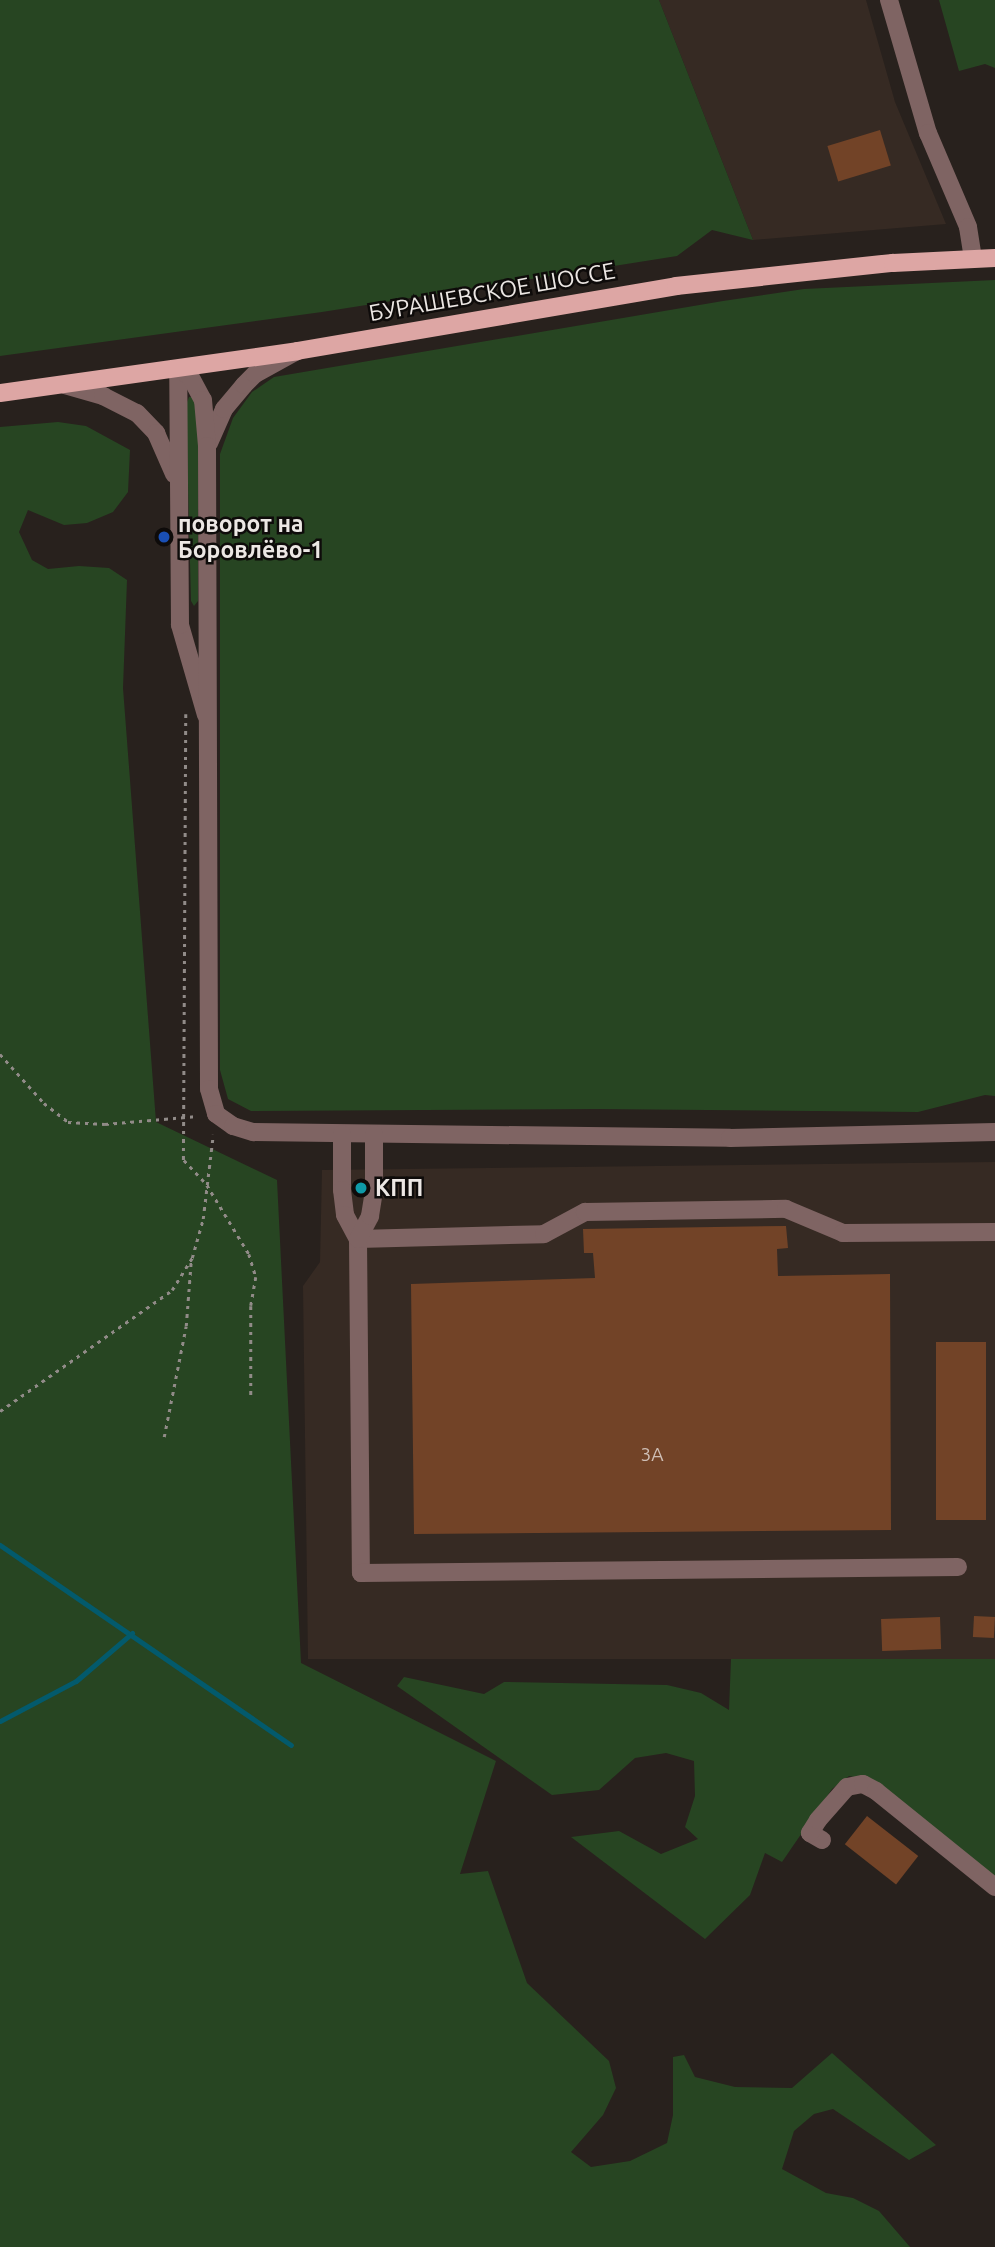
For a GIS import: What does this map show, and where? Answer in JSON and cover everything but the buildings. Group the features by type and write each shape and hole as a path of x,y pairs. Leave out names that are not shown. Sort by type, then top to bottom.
{"main road":[{"name":"БУРАШЕВСКОЕ ШОССЕ","path":"0,393 297,351 676,286 782,273 995,258"}],"street":[{"path":"889,0 928,133 968,227 973,259"},
{"path":"207,446 224,409 244,385 255,374 297,351"},
{"path":"206,715 180,625 178,369 190,376 203,400 207,446 209,1089 216,1114 233,1126 253,1132 730,1138 995,1132"},
{"path":"65,385 103,396 137,413 156,433 177,480"},
{"path":"342,1134 345,1215 358,1239 361,1573 958,1567"},
{"path":"358,1239 370,1216 374,1190 374,1134"},
{"path":"358,1239 544,1234 585,1212 786,1209 843,1233 995,1232"},
{"path":"822,1840 810,1833 818,1819 847,1787 863,1784 876,1791 995,1887"}],"path":[{"path":"0,1054 44,1104 68,1122 105,1124 216,1114 203,1219 192,1258 186,1326 164,1437"},
{"path":"0,1411 172,1290 192,1258"}],"shaded area":[{"path":"659,0 866,0 895,102 946,224 753,240"},
{"path":"995,1162 995,1659 308,1659 303,1286 320,1262 322,1170"}],"green space":[{"path":"0,0 659,0 753,240 712,230 677,256 322,312 0,356"},
{"path":"939,0 995,0 995,68 985,64 959,71"},
{"path":"995,280 995,1096 985,1095 918,1112 596,1109 251,1111 228,1099 220,1070 220,454 233,418 252,392 274,377 723,301 804,289"},
{"path":"189,397 193,397 198,404 198,601 194,606 191,601 186,405"},
{"path":"58,422 86,426 130,450 128,492 113,512 87,523 64,525 28,510 19,532 32,560 48,569 79,566 109,568 127,580 123,688 156,1122 277,1180 301,1663 496,1761 460,1874 488,1871 527,1983 609,2061 616,2088 603,2115 571,2152 591,2167 630,2161 667,2143 673,2115 673,2057 684,2055 695,2077 735,2087 792,2088 832,2053 936,2145 909,2160 833,2109 814,2114 794,2131 782,2169 826,2193 853,2198 879,2211 910,2247 0,2247 0,427"},
{"path":"731,1659 995,1659 995,1881 875,1781 849,1776 832,1789 782,1862 765,1853 750,1895 705,1939 571,1837 619,1831 661,1854 698,1839 685,1827 695,1796 694,1761 666,1753 635,1758 599,1790 552,1795 397,1686 404,1677 484,1694 504,1682 667,1685 701,1693 729,1710"}],"waterway":[{"path":"0,1545 291,1745"},
{"path":"0,1721 76,1681 132,1633"}],"place":[{"name":"поворот на Боровлёво-1","path":"164,537"},
{"name":"КПП","path":"361,1188"}]}
